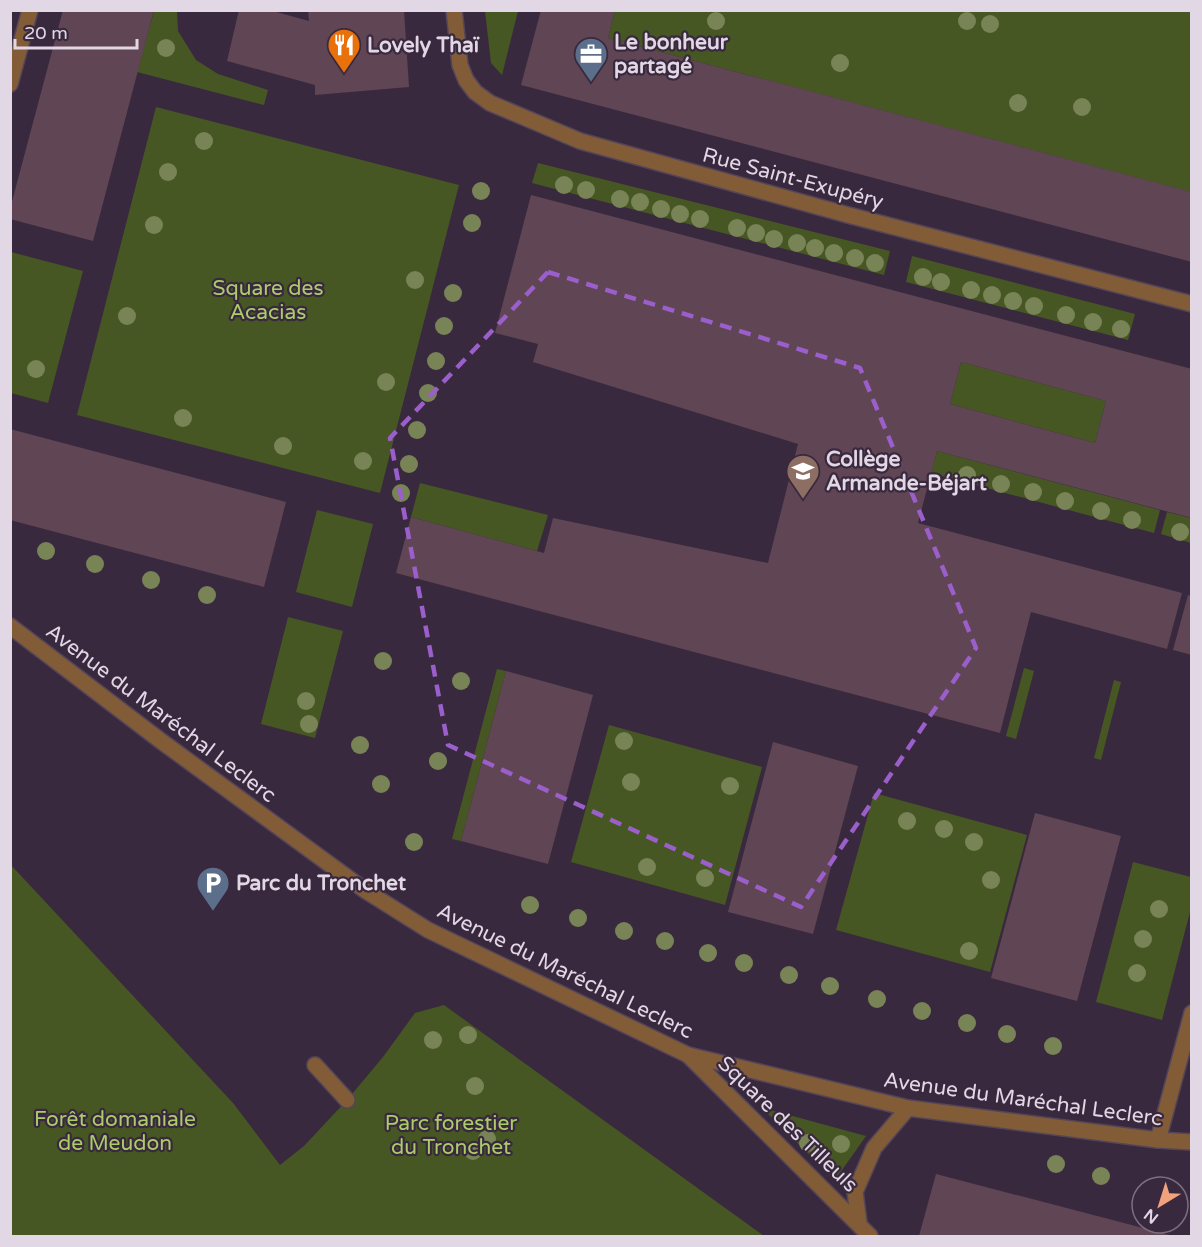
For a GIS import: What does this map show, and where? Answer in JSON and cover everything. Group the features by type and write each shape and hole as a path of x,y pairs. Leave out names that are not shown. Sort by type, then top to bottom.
{"street":[{"path":"10,84 30,10"},
{"name":"Rue Saint-Exupéry","path":"454,10 460,65 465,80 475,92 490,104 580,141 848,215 1191,304"},
{"name":"Avenue du Maréchal Leclerc","path":"10,626 161,741 366,891 428,930 688,1055 908,1108 1158,1140 1191,1142"},
{"path":"1158,1140 1191,1013"},
{"name":"Square des Tilleuls","path":"688,1055 870,1236"},
{"path":"315,1065 347,1100"},
{"name":"Square des Tilleuls","path":"859,1223 855,1192 874,1148 908,1108"}],"highlighted area":[{"path":"548,272 860,368 976,648 801,907 448,745 390,438"}],"green space":[{"path":"615,10 1191,11 1191,192 608,38"},
{"path":"154,11 177,11 178,31 196,60 218,74 268,90 264,105 137,72"},
{"path":"485,11 518,11 502,75 491,63"},
{"name":"Square des Acacias","path":"156,107 459,185 380,493 77,415"},
{"path":"538,163 890,251 884,275 532,183"},
{"path":"11,252 83,271 48,403 11,393"},
{"path":"912,256 1135,314 1128,340 906,282"},
{"path":"961,362 1106,401 1095,443 950,404"},
{"path":"937,451 1160,510 1154,533 931,473"},
{"path":"420,483 548,515 537,551 411,517"},
{"path":"317,510 373,524 352,607 296,592"},
{"path":"1167,512 1191,518 1191,543 1161,534"},
{"path":"288,617 343,631 315,738 261,724"},
{"path":"1024,668 1034,671 1016,739 1006,736"},
{"path":"497,669 506,671 461,841 452,839"},
{"path":"1114,680 1121,682 1101,760 1094,758"},
{"path":"609,725 762,767 725,905 571,862"},
{"path":"874,793 1027,835 990,972 836,930"},
{"path":"1133,862 1191,877 1191,908 1162,1020 1096,1002"},
{"path":"10,864 233,1103 280,1165 304,1146 347,1100 383,1057 415,1013 444,1005 764,1236 11,1236"},
{"path":"767,1109 866,1136 835,1180 765,1111"}],"building":[{"path":"63,10 154,10 93,241 10,219 10,209"},
{"path":"239,10 269,10 309,21 308,10 404,10 409,87 315,95 315,85 227,61"},
{"path":"541,10 615,10 608,38 1192,192 1192,262 521,85"},
{"path":"531,195 1192,369 1192,518 937,451 918,523 1182,593 1167,649 1031,612 1000,733 396,573 411,517 544,553 553,518 768,563 798,444 533,362 538,344 495,333","holes":["961,362 1106,401 1095,443 950,404"]},
{"path":"10,429 286,502 264,587 10,520"},
{"path":"1188,595 1192,596 1192,655 1173,650"},
{"path":"506,671 593,695 548,864 461,841"},
{"path":"773,742 858,766 813,934 728,912"},
{"path":"1035,813 1121,836 1077,1001 991,978"},
{"path":"936,1174 1130,1225 1130,1235 1173,1236 919,1236"}],"place":[{"name":"Lovely Thaï","path":"344,74"},
{"name":"Le bonheur partagé","path":"591,83"},
{"name":"Collège Armande-Béjart","path":"803,500"},
{"name":"Parc du Tronchet","path":"213,912"}],"park label":[{"name":"Forêt domaniale de Meudon","path":"115,1131"},
{"name":"Parc forestier du Tronchet","path":"451,1135"}]}
